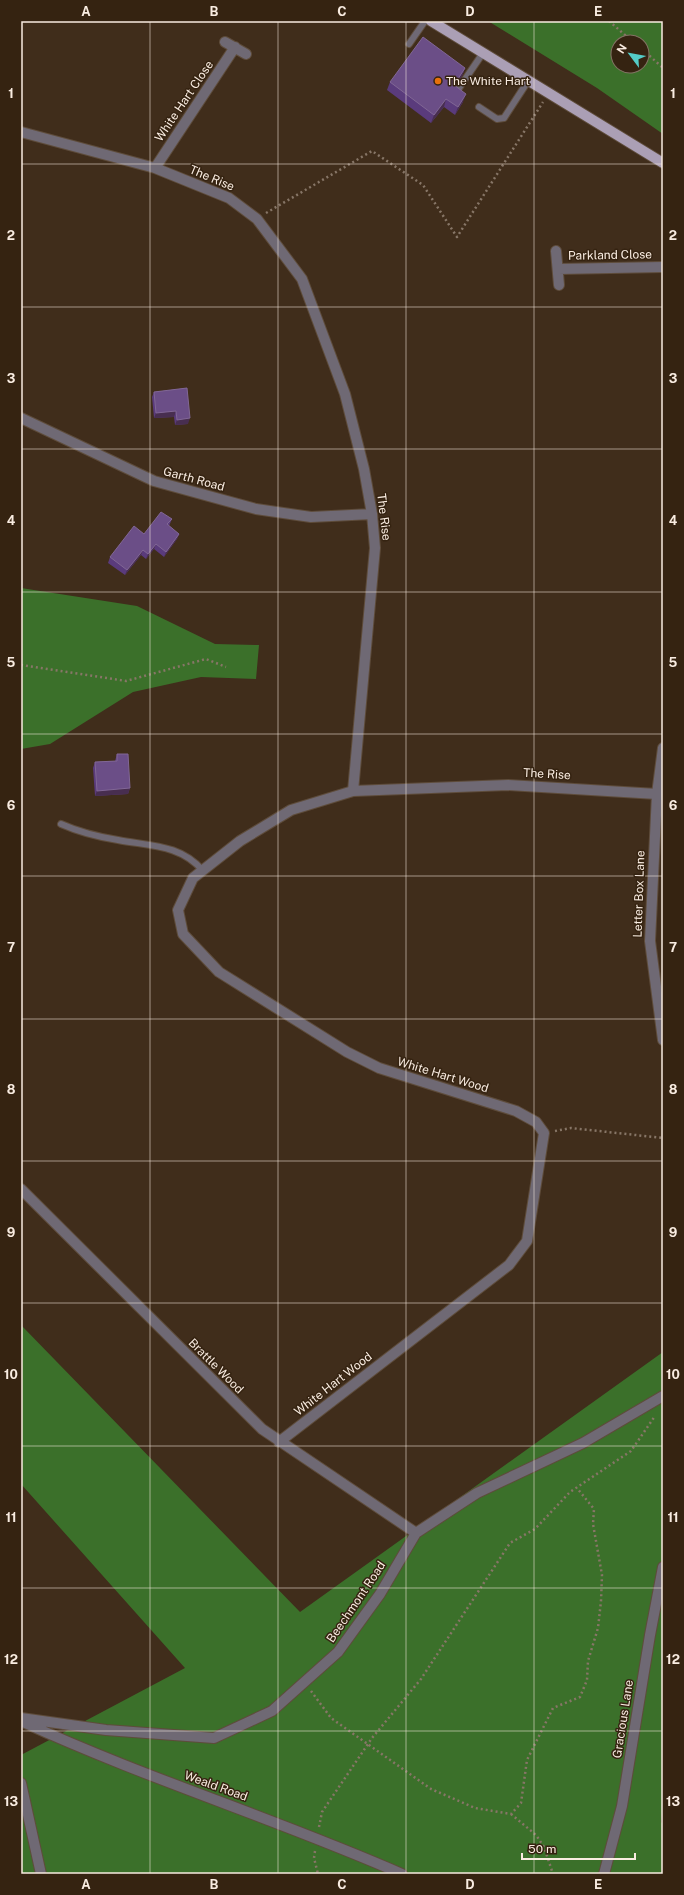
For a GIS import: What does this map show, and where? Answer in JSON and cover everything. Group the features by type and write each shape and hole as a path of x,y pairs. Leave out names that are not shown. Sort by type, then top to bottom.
{"main road":[{"path":"431,21 663,163"}],"street":[{"path":"226,42 246,54"},
{"name":"White Hart Close","path":"155,168 236,48"},
{"name":"The Rise","path":"21,132 155,168 229,198 257,219 302,279 345,394 364,469 372,514 375,548 353,791 508,785 657,794"},
{"name":"Parkland Close","path":"556,251 559,285"},
{"name":"Parkland Close","path":"558,269 663,267"},
{"name":"Garth Road","path":"21,418 154,481 256,509 311,517 372,514"},
{"name":"Letter Box Lane","path":"663,748 657,794 650,941 663,1040"},
{"name":"White Hart Wood","path":"279,1442 509,1265 527,1241 544,1133 536,1122 516,1111 379,1068 347,1052 219,972 184,934 178,910 193,878 240,842 291,810 353,791"},
{"name":"Brattle Wood","path":"21,1189 242,1411 262,1429 416,1534"},
{"name":"Beechmont Road","path":"21,1720 106,1730 214,1738 272,1711 338,1652 380,1594 416,1534 477,1492 583,1443 663,1396"},
{"name":"Gracious Lane","path":"604,1874 622,1806 650,1635 663,1567"},
{"name":"Weald Road","path":"21,1720 132,1769 317,1838 402,1874"},
{"path":"21,1783 41,1874"}],"lane":[{"path":"409,44 425,21"},
{"path":"457,91 483,53"},
{"path":"479,107 497,119 504,118 528,81"},
{"path":"61,824 77,830 117,840 156,845 173,850 197,864 203,871"}],"path":[{"path":"609,21 624,34"},
{"path":"650,56 663,68"},
{"path":"257,219 372,151 423,185 457,236 548,93"},
{"path":"21,665 126,681 206,659 226,666"},
{"path":"544,1133 571,1128 663,1138"},
{"path":"318,1874 314,1858 322,1812 367,1744 421,1679 510,1543 535,1529 570,1492 631,1451 655,1415"},
{"path":"511,1814 521,1803 527,1760 553,1708 580,1697 587,1680 588,1660 598,1628 602,1575 593,1524 594,1508 577,1488"},
{"path":"305,1682 331,1718 431,1788 475,1808 511,1814 536,1835 544,1847 553,1874"}],"green space":[{"path":"488,21 663,21 663,134 597,88"},
{"path":"21,588 137,606 215,644 259,645 256,679 201,677 133,692 50,744 21,749"},
{"path":"21,1325 300,1612 663,1352 663,1801 661,1822 663,1825 663,1874 21,1874 21,1755 185,1668 21,1484"}],"building":[{"name":"The White Hart","path":"423,37 465,68 454,85 466,94 458,107 446,99 434,115 390,82"},
{"path":"187,388 190,418 177,420 176,411 156,413 154,392"},
{"path":"161,512 172,519 167,524 179,534 166,552 156,544 148,554 143,550 127,570 110,557 134,526 144,534"},
{"path":"117,754 128,754 130,788 97,791 95,762 117,761"}],"place":[{"name":"The White Hart","path":"438,81"}]}
